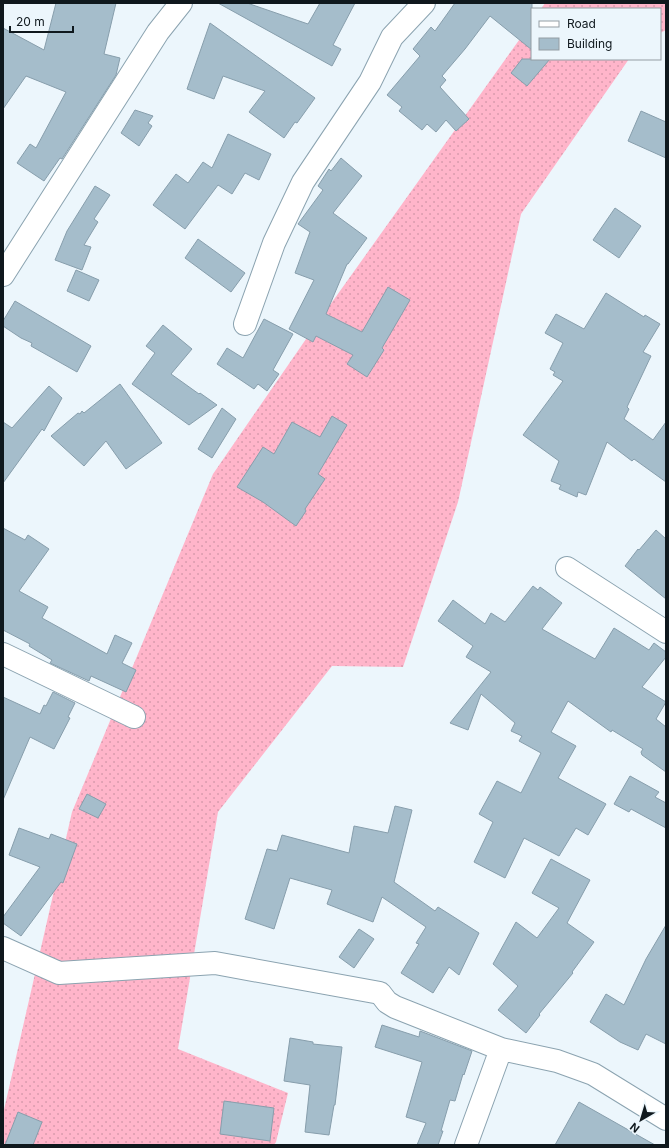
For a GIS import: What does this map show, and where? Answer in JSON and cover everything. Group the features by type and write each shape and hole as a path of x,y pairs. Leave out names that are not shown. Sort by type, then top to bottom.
{"street":[{"path":"3,275 158,32 181,3"},
{"path":"245,324 274,244 303,182 370,82 392,37 424,3"},
{"path":"567,568 666,632"},
{"path":"3,654 134,717"},
{"path":"3,948 60,973 216,963 380,993 395,1007 501,1049 557,1061 593,1074 666,1120"},
{"path":"466,1145 501,1049"}],"shaded area":[{"path":"545,3 666,3 666,30 661,32 661,8 542,8"},
{"path":"531,23 531,60 628,60 521,214 458,502 403,667 332,666 218,812 178,1049 288,1093 276,1142 274,1145 3,1145 3,1114 72,812 213,474 315,326"}],"building":[{"path":"56,3 116,3 104,54 120,58 116,75 62,159 60,158 44,181 17,163 30,144 36,148 66,92 26,76 3,109 3,28 44,50"},
{"path":"218,3 247,3 308,24 320,3 355,3 333,45 341,49 332,66"},
{"path":"455,3 532,3 531,49 490,16 442,76 446,80 440,87 469,119 456,131 446,120 436,132 427,124 422,130 399,111 402,107 387,95 420,56 413,49 431,27 435,31"},
{"path":"210,23 315,98 284,138 249,112 265,91 223,76 214,99 187,89"},
{"path":"522,59 549,60 527,86 511,73"},
{"path":"135,110 153,116 148,123 152,126 139,146 121,133"},
{"path":"641,111 666,122 666,158 628,141"},
{"path":"228,134 271,154 259,180 245,173 232,194 218,185 185,229 153,205 176,174 188,183 203,162 212,168"},
{"path":"341,158 362,176 333,213 367,238 347,264 326,314 362,332 388,287 410,300 382,348 384,350 367,377 347,364 353,355 316,336 313,342 289,329 314,280 295,273 310,232 298,224 323,190 318,186 329,169 331,171"},
{"path":"95,186 110,195 94,219 98,222 84,245 91,247 82,270 55,260 67,231"},
{"path":"615,208 641,226 619,258 593,240"},
{"path":"198,239 245,273 231,292 185,258"},
{"path":"76,270 99,280 89,301 67,291"},
{"path":"606,293 644,317 645,315 660,324 643,352 651,356 627,407 629,409 624,419 653,440 666,422 666,482 634,459 632,461 607,442 586,495 578,492 577,497 559,489 561,485 551,481 559,461 523,435 563,381 553,375 555,372 550,369 563,343 545,333 556,314 584,329"},
{"path":"15,301 91,346 77,372 31,346 32,343 21,338 3,326 3,321"},
{"path":"264,319 293,334 273,370 279,374 267,391 258,384 254,389 217,364 227,348 243,358"},
{"path":"163,325 192,349 171,374 217,405 189,425 132,384 155,353 146,346"},
{"path":"120,384 162,443 126,469 106,441 84,466 51,436 78,413 80,414 82,411 84,413"},
{"path":"49,386 62,398 44,431 42,429 3,483 3,422 12,428"},
{"path":"222,408 236,419 212,458 198,449"},
{"path":"332,416 347,425 318,474 325,479 305,509 306,511 296,526 263,502 237,487 263,447 274,454 292,422 320,437"},
{"path":"3,528 25,540 28,535 49,549 19,591 48,607 42,618 107,654 115,635 132,643 122,663 136,670 126,692 91,676 89,681 50,663 52,660 29,646 30,644 3,630"},
{"path":"656,530 666,539 666,599 625,566 638,549 639,550"},
{"path":"533,586 538,590 540,587 562,603 542,629 595,659 614,628 649,650 654,643 666,652 666,657 642,687 666,702 656,719 666,727 666,772 642,755 641,752 643,749 612,730 611,732 568,701 551,732 576,746 558,778 606,804 588,835 576,828 559,856 524,838 505,878 474,862 493,822 479,814 497,781 521,793 541,753 519,741 522,736 511,731 515,723 481,694 468,730 450,723 491,672 466,657 473,646 438,621 453,600 485,624 491,613 505,622"},
{"path":"53,692 75,703 68,717 70,718 54,749 30,737 3,800 3,697 40,714"},
{"path":"630,776 659,792 655,797 666,803 666,828 631,809 629,812 614,804"},
{"path":"87,794 106,804 98,818 79,809"},
{"path":"395,806 412,810 394,882 435,911 438,907 479,933 459,975 449,967 433,993 401,973 419,944 416,943 426,927 382,897 373,922 327,904 332,890 290,878 274,929 245,919 267,849 277,851 282,835 349,853 354,826 388,833"},
{"path":"19,828 49,839 51,834 77,844 63,883 61,882 21,936 3,923 3,917 40,867 9,855"},
{"path":"551,859 590,880 567,923 594,942 572,972 573,973 539,1014 540,1015 526,1033 498,1010 518,986 493,964 516,922 537,938 559,908 532,893"},
{"path":"666,925 666,1044 646,1034 638,1050 620,1042 590,1022 606,994 624,1005 646,959"},
{"path":"359,929 374,939 354,968 339,957"},
{"path":"382,1025 419,1037 420,1031 472,1051 455,1101 450,1100 441,1131 443,1131 438,1145 417,1145 426,1123 406,1117 422,1062 375,1047"},
{"path":"290,1038 313,1042 313,1044 342,1047 335,1105 329,1135 305,1132 310,1085 284,1081"},
{"path":"224,1101 274,1108 270,1141 220,1134"},
{"path":"579,1102 655,1145 555,1145"},
{"path":"18,1112 42,1122 33,1145 5,1145"}]}
